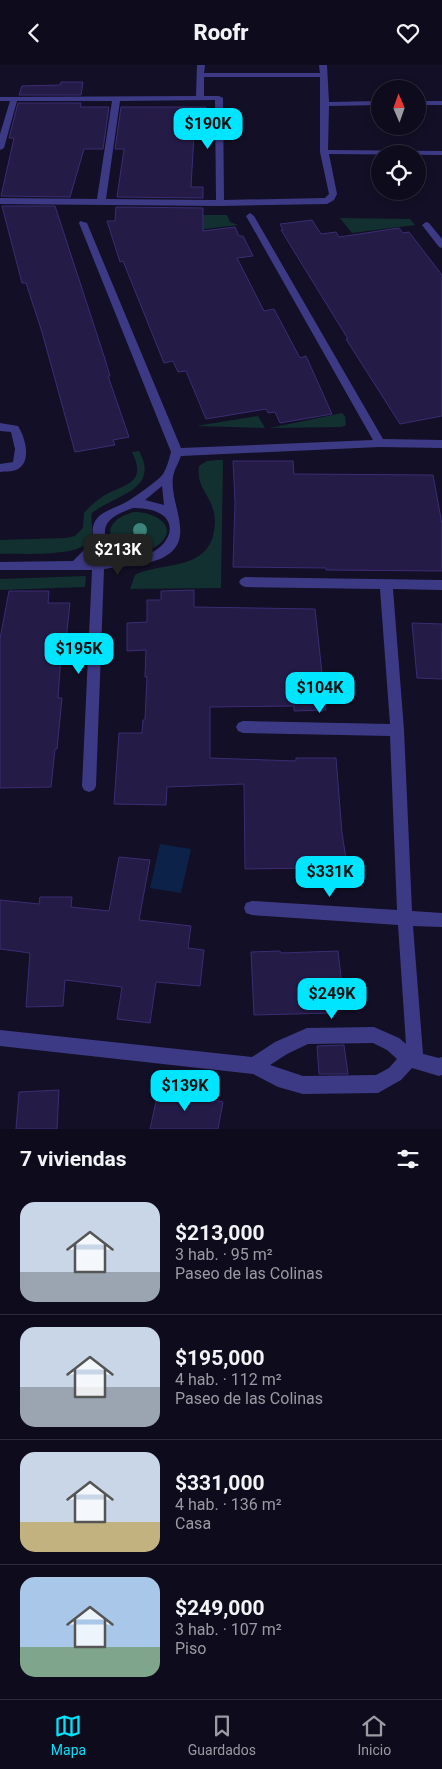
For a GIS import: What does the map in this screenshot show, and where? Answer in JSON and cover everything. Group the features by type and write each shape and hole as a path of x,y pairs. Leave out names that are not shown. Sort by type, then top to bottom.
{"street":[{"path":"200,98 201,65"},
{"path":"0,201 220,203 327,201 331,199 332,194 324,152 322,122 325,104 324,65"},
{"path":"201,75 324,75"},
{"path":"0,99 219,98 220,203"},
{"path":"101,202 116,99"},
{"path":"0,149 14,100"},
{"path":"325,104 371,103"},
{"path":"426,103 442,103"},
{"path":"324,152 442,153"},
{"path":"250,216 380,443"},
{"path":"0,566 98,565 133,560 158,555 168,549 174,541 177,532 171,515 167,477 177,452 83,223"},
{"path":"426,225 442,245"},
{"path":"0,427 14,429 17,433 20,456 19,462 14,467 0,468"},
{"path":"177,452 380,443 442,444"},
{"path":"133,560 112,555 99,543 98,526 111,511 132,504 167,477"},
{"path":"132,504 154,506 171,515"},
{"path":"75,566 99,543"},
{"path":"89,786 98,565"},
{"path":"246,582 442,585"},
{"path":"0,1038 254,1066 278,1078 303,1085 378,1084 395,1074 415,1053 405,919 397,730 386,584"},
{"path":"243,727 397,730"},
{"path":"252,908 442,920"},
{"path":"254,1066 280,1048 307,1036 374,1035 393,1044 409,1058 439,1067 442,1066"}],"green space":[{"path":"172,215 227,215 230,222 238,225 181,232"},
{"path":"340,218 410,219 415,225 352,233"},
{"path":"342,413 345,416 346,425 342,427 270,428"},
{"path":"258,416 265,428 196,426"},
{"path":"139,451 144,464 144,475 140,483 132,490 92,513 91,537 84,546 62,552 0,554 0,540 75,536 83,528 84,513 96,501 132,481 136,476 136,462 132,452"},
{"path":"223,460 221,588 130,589 135,575 191,560 208,547 213,536 215,516 199,479 199,466 207,461"},
{"path":"134,512 141,512 156,517 166,526 165,538 158,545 146,551 134,552 123,549 115,543 111,535 111,526 119,518"},
{"path":"86,576 85,587 0,590 0,579"}],"water":[{"path":"160,844 191,849 181,893 150,888"}],"building":[{"path":"61,82 83,82 81,95 19,95 22,86 60,85"},
{"path":"18,103 81,103 80,107 109,107 103,149 84,149 70,197 1,196 14,138 9,138"},
{"path":"121,107 206,107 205,134 194,134 191,187 203,187 203,198 117,197 124,149 115,149"},
{"path":"2,206 55,206 129,437 113,440 115,445 75,452 42,332 26,283 22,283"},
{"path":"116,207 203,208 203,231 235,227 239,236 243,236 253,256 237,258 264,311 274,309 300,358 306,356 332,414 280,423 275,412 268,413 266,409 206,419 186,371 178,372 173,361 164,363 123,261 120,262 107,221 115,221"},
{"path":"312,220 321,234 336,232 339,237 399,228 403,233 409,232 442,275 442,416 400,424 346,339 348,339 281,230 283,230 280,224"},
{"path":"233,461 293,461 294,474 433,475 442,524 442,571 233,567 235,502"},
{"path":"194,590 194,607 315,609 326,710 294,711 294,706 210,707 210,758 296,761 296,758 336,758 342,833 347,865 317,868 245,869 244,784 167,787 166,805 114,804 119,733 142,733 143,720 145,720 146,650 127,651 127,623 147,622 147,600 161,600 161,591"},
{"path":"9,591 49,591 48,603 70,603 66,640 62,641 58,698 62,698 51,787 0,788 0,639"},
{"path":"412,623 442,624 442,679 417,678"},
{"path":"119,857 150,860 139,920 191,926 188,948 204,950 200,986 156,982 150,1023 117,1019 122,987 65,980 63,1006 26,1007 30,953 0,949 0,900 39,904 40,897 72,897 71,907 109,911"},
{"path":"280,951 281,953 338,951 343,994 330,994 332,1013 254,1015 251,952"},
{"path":"344,1045 348,1074 319,1074 317,1046"},
{"path":"159,1088 223,1102 218,1129 150,1129"},
{"path":"59,1090 57,1129 16,1129 19,1092"}]}
